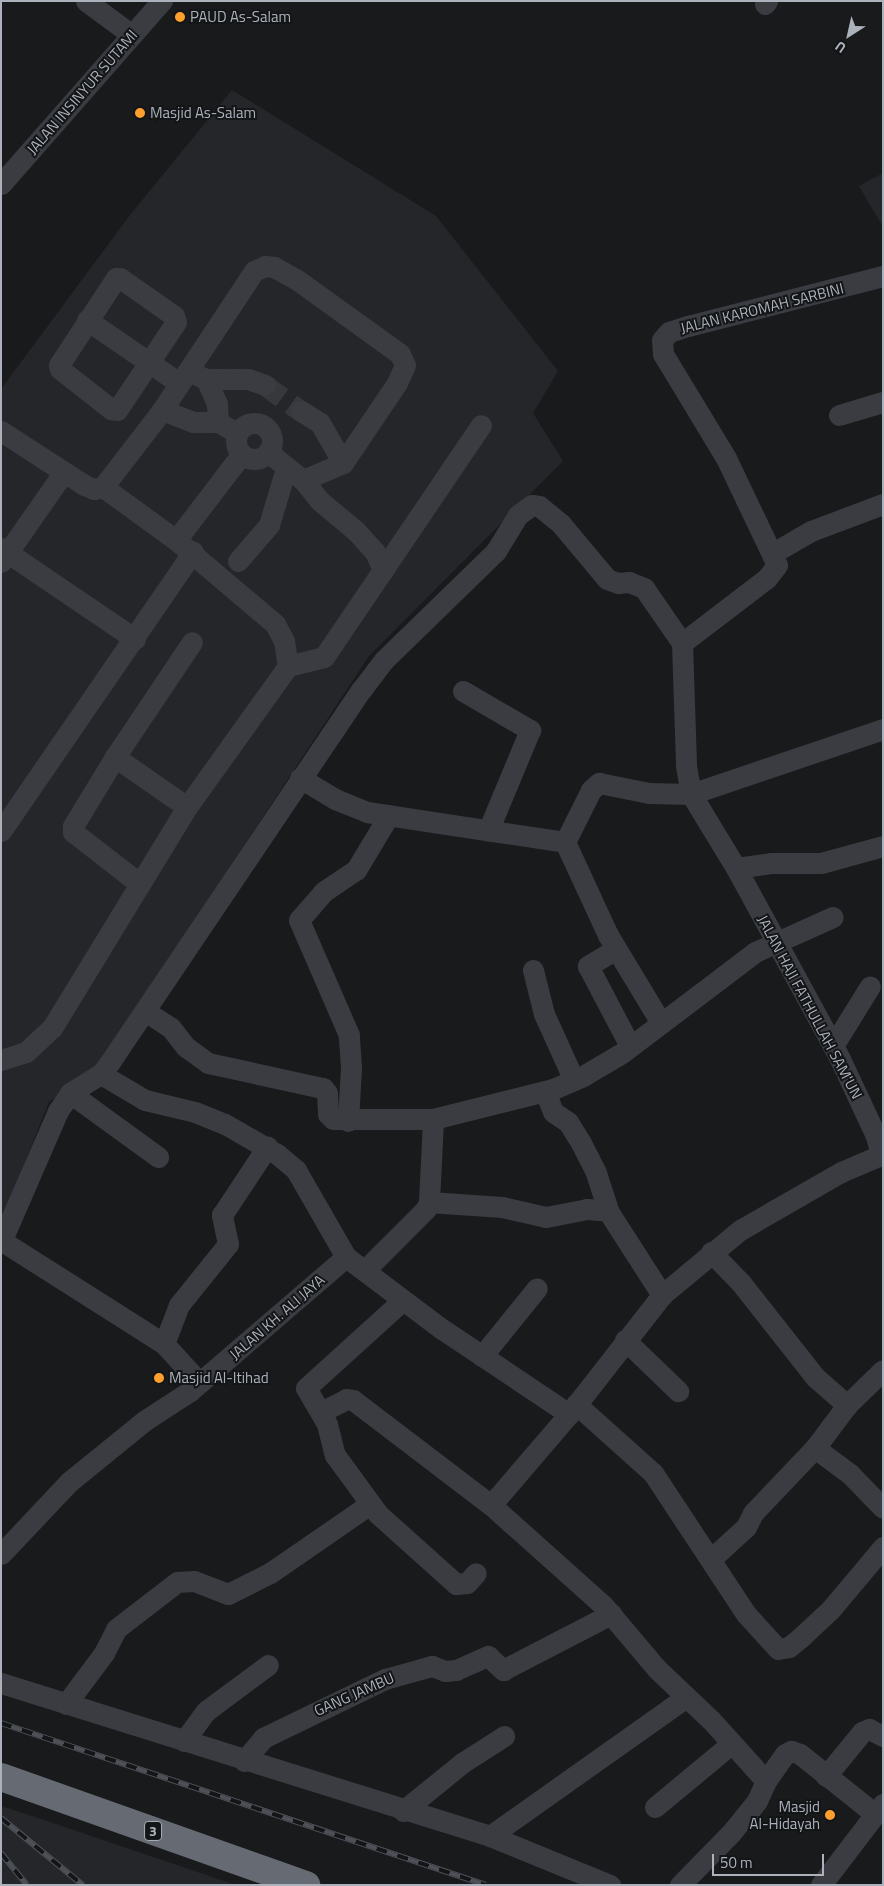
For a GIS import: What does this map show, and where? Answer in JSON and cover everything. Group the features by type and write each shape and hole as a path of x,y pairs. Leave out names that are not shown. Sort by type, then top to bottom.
{"highway":[{"name":"3","path":"1,1777 306,1885"}],"street":[{"path":"86,1 132,35"},
{"name":"JALAN INSINYUR SUTAMI","path":"1,184 162,1"},
{"path":"1,431 63,473 94,489 103,487 162,410 191,378 254,271 265,266 274,267 296,279 400,354 405,365 397,382 344,463 295,474"},
{"name":"JALAN KAROMAH SARBINI","path":"773,553 726,458 663,354 662,340 669,332 688,326 883,276"},
{"path":"120,278 174,316 174,328 151,362 121,408 111,409 60,369 60,360 86,320 114,281 120,278"},
{"path":"86,320 151,362 191,378 248,379 265,385"},
{"path":"191,378 217,404 218,422"},
{"path":"839,415 883,402"},
{"path":"162,410 192,422 218,422 237,433"},
{"path":"301,411 320,423 344,463"},
{"path":"248,423 263,425 272,438 268,453 255,460 241,455 235,441 237,433 248,423"},
{"path":"1,1060 26,1052 52,1028 187,807 288,666 324,657 481,425"},
{"path":"268,453 295,474 320,501 365,541 383,570"},
{"path":"2,829 135,639 184,546 241,455"},
{"path":"63,473 3,554 135,639"},
{"path":"238,561 269,525 295,474"},
{"path":"103,487 184,546 275,624 284,641 288,666"},
{"path":"682,643 767,578 777,565 773,553 811,531 883,504"},
{"path":"199,1382 164,1344 1,1242 46,1131 70,1093 101,1074 300,778 384,660 477,572 496,551 518,515 532,505 539,506 561,524 607,580 644,588 682,643 686,766 691,794"},
{"path":"140,884 73,832 73,826 115,757 192,642"},
{"path":"463,691 530,730 488,830"},
{"path":"566,842 592,790 599,783 649,793 691,794 883,729"},
{"path":"115,757 187,807"},
{"path":"300,778 351,806 390,815 566,842"},
{"name":"JALAN HAJI FATHULLAH SAM'UN","path":"491,1505 573,1409 662,1295 711,1252 773,1210 841,1172 882,1155 876,1136 833,1046 736,868 691,794"},
{"path":"348,1121 351,1067 349,1035 300,917 324,892 356,870 390,815"},
{"path":"566,842 616,949 661,1023"},
{"path":"736,868 771,863 821,863 883,846"},
{"path":"144,1011 171,1028 186,1047 208,1063 323,1088 327,1093 330,1117 348,1121 433,1119 545,1091 574,1080 630,1046 755,952 834,917"},
{"path":"616,949 588,966 630,1046"},
{"path":"533,970 544,1014 574,1080"},
{"path":"833,1046 870,986"},
{"path":"101,1074 145,1100 195,1112 267,1147 296,1170 346,1257 482,1356 573,1409 647,1465 746,1614 774,1646 782,1649 800,1638 831,1610 883,1547"},
{"path":"545,1091 553,1112 568,1122 596,1173 608,1211 662,1295"},
{"path":"70,1093 158,1157"},
{"path":"365,1270 426,1210 429,1202 433,1119"},
{"path":"164,1344 179,1306 228,1244 222,1215 267,1147"},
{"path":"429,1202 502,1207 546,1217 587,1209 608,1211"},
{"path":"711,1252 741,1283 815,1377 847,1405"},
{"name":"JALAN KH. ALI JAYA","path":"1,1554 69,1482 144,1421 199,1382 346,1257"},
{"path":"482,1356 537,1288"},
{"path":"403,1300 308,1384 306,1388 321,1412 335,1455 370,1504 456,1584 468,1583 476,1573"},
{"path":"626,1340 678,1391"},
{"path":"711,1559 746,1527 753,1513 814,1448 847,1405 881,1376"},
{"path":"321,1412 346,1399 354,1400 491,1505 611,1614 685,1698 766,1781"},
{"path":"814,1448 850,1474 883,1508"},
{"path":"66,1704 104,1653 116,1629 179,1581 194,1580 228,1594 270,1573 370,1504"},
{"name":"GANG JAMBU","path":"244,1761 262,1738 385,1679 432,1666 445,1671 456,1670 488,1656 492,1657 498,1669 507,1669 611,1614"},
{"path":"184,1741 206,1711 268,1665"},
{"path":"1,1683 403,1811 490,1836 610,1885"},
{"path":"490,1836 685,1698"},
{"path":"826,1776 862,1732 869,1729 883,1736"},
{"path":"403,1811 462,1762 504,1736"},
{"path":"655,1807 731,1744"},
{"path":"680,1885 731,1833 756,1801 766,1781 785,1754 791,1751 800,1754 826,1776 879,1809 821,1885"}],"shaded area":[{"path":"232,90 436,216 558,371 533,413 563,461 369,656 97,1069 49,1102 1,1222 1,389 130,215"},
{"path":"883,173 883,227 859,186"},
{"path":"1,1806 41,1819 236,1885 1,1885"}],"tunnel":[{"path":"265,385 301,411"}],"railway":[{"path":"1,1723 486,1885"},
{"path":"1,1818 83,1885"},
{"path":"1,1853 27,1885"}],"place":[{"name":"PAUD As-Salam","path":"180,17"},
{"name":"Masjid As-Salam","path":"140,113"},
{"name":"Masjid Al-Itihad","path":"159,1378"},
{"name":"Masjid Al-Hidayah","path":"830,1815"}]}
